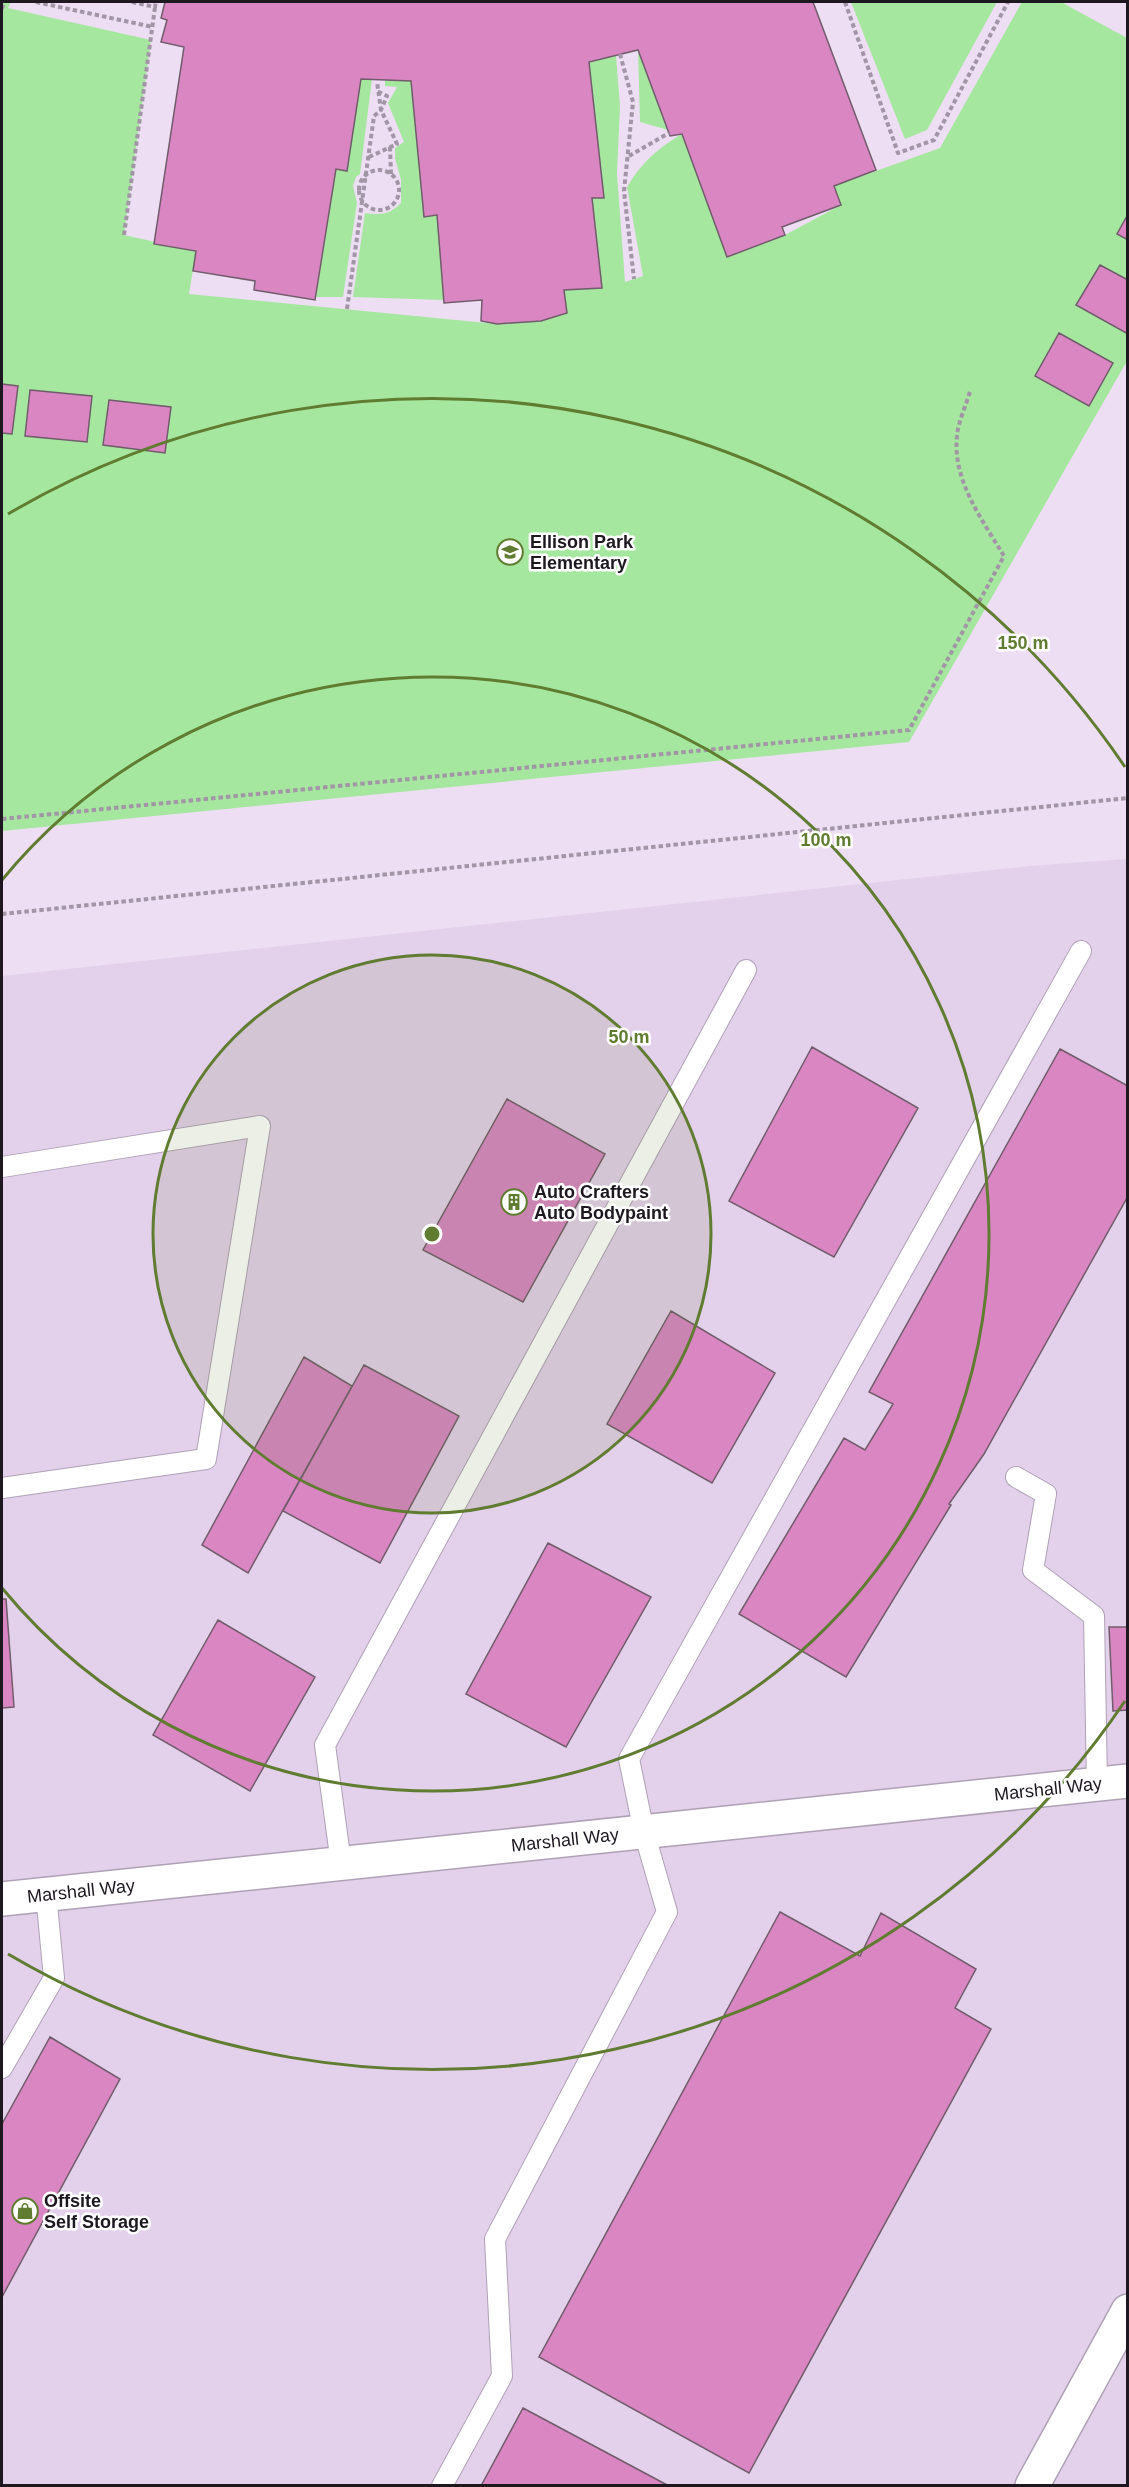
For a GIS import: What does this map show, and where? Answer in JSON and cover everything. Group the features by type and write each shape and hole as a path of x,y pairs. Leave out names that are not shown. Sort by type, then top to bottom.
{"street":[{"name":"Marshall Way","path":"2,1899 1112,1783"},
{"path":"1032,2486 1128,2311"}],"lane":[{"path":"442,2486 502,2376 495,2239 667,1912 644,1832 629,1759 1081,951"},
{"path":"341,1863 325,1745 746,970"},
{"path":"2,1167 260,1126 206,1459 2,1488"},
{"path":"1016,1477 1046,1494 1033,1570 1094,1616 1112,1783"},
{"path":"2,2068 54,1978 46,1894"}],"path":[{"path":"2,9 4,2"},
{"path":"36,2 153,27"},
{"path":"124,235 156,4 132,2"},
{"path":"845,2 898,153 934,140 1008,2"},
{"path":"620,54 633,102 624,191 629,252 634,279"},
{"path":"368,158 397,144 381,110 377,81"},
{"path":"347,309 374,116 381,110 387,96 377,91"},
{"path":"629,156 669,133"},
{"path":"362,201 376,210 390,206 398,194 398,188 391,174 390,147"},
{"path":"365,176 377,171 391,174"},
{"path":"2,819 909,730 1004,556 978,513 960,474 957,436 970,391"},
{"path":"2,914 1128,798"}],"shaded area":[{"path":"1127,859 1127,2485 2,2485 2,976 1029,866"}],"green space":[{"name":"Ellison Park Elementary","path":"2,2 11,2 8,8 151,40 124,235 196,251 189,294 497,324 541,321 567,313 564,290 602,288 592,198 604,198 589,62 616,55 620,106 617,173 625,282 643,276 627,187 644,163 673,139 682,134 727,257 785,235 841,205 834,186 940,148 1022,2 1061,2 1127,38 1127,361 909,742 2,831"},
{"path":"851,2 997,2 927,130 905,139"},
{"path":"638,50 668,130 640,122"},
{"path":"361,79 372,79 360,174 356,177 353,186 357,203 343,297 316,297 336,169 347,171"},
{"path":"385,80 411,81 424,216 437,215 444,300 353,297 365,213 385,213 401,203 401,180 395,158 395,148 404,142 388,103 397,87 385,86"}],"building":[{"path":"165,2 813,2 876,170 834,186 841,205 782,227 785,235 727,257 682,134 670,136 638,50 589,62 604,198 592,198 602,288 564,290 567,313 541,321 497,324 481,321 482,300 444,303 437,215 424,217 411,81 361,79 347,171 336,169 315,300 254,290 255,281 193,271 196,251 154,244 184,47 161,42 167,20 161,18"},
{"path":"1128,214 1128,240 1117,234"},
{"path":"1100,265 1128,280 1128,334 1076,305"},
{"path":"1059,333 1113,363 1089,406 1035,376"},
{"path":"2,384 18,386 12,434 2,433"},
{"path":"30,390 92,396 87,442 25,436"},
{"path":"109,400 171,407 165,453 103,445"},
{"path":"812,1047 918,1108 834,1257 729,1201"},
{"path":"1060,1049 1128,1086 1128,1196 984,1454 949,1504 951,1505 846,1677 739,1614 844,1438 865,1450 893,1404 869,1392"},
{"name":"Auto Crafters Auto Bodypaint","path":"507,1099 605,1154 523,1302 423,1250"},
{"path":"671,1311 775,1373 712,1483 607,1424"},
{"path":"304,1357 352,1386 248,1573 202,1545"},
{"path":"364,1365 459,1416 380,1563 283,1511"},
{"path":"548,1543 651,1597 566,1747 466,1694"},
{"path":"2,1599 6,1599 14,1707 2,1708"},
{"path":"218,1620 315,1677 250,1791 153,1735"},
{"path":"1109,1627 1128,1627 1128,1710 1113,1711"},
{"path":"780,1912 860,1956 881,1913 976,1969 955,2008 991,2029 749,2473 539,2357"},
{"name":"Offsite Self Storage","path":"50,2037 120,2079 2,2297 2,2124"},
{"path":"523,2408 669,2486 481,2486"}],"place":[{"name":"Ellison Park Elementary","path":"510,552"},
{"name":"Auto Crafters Auto Bodypaint","path":"514,1202"},
{"name":"Offsite Self Storage","path":"25,2211"}]}
